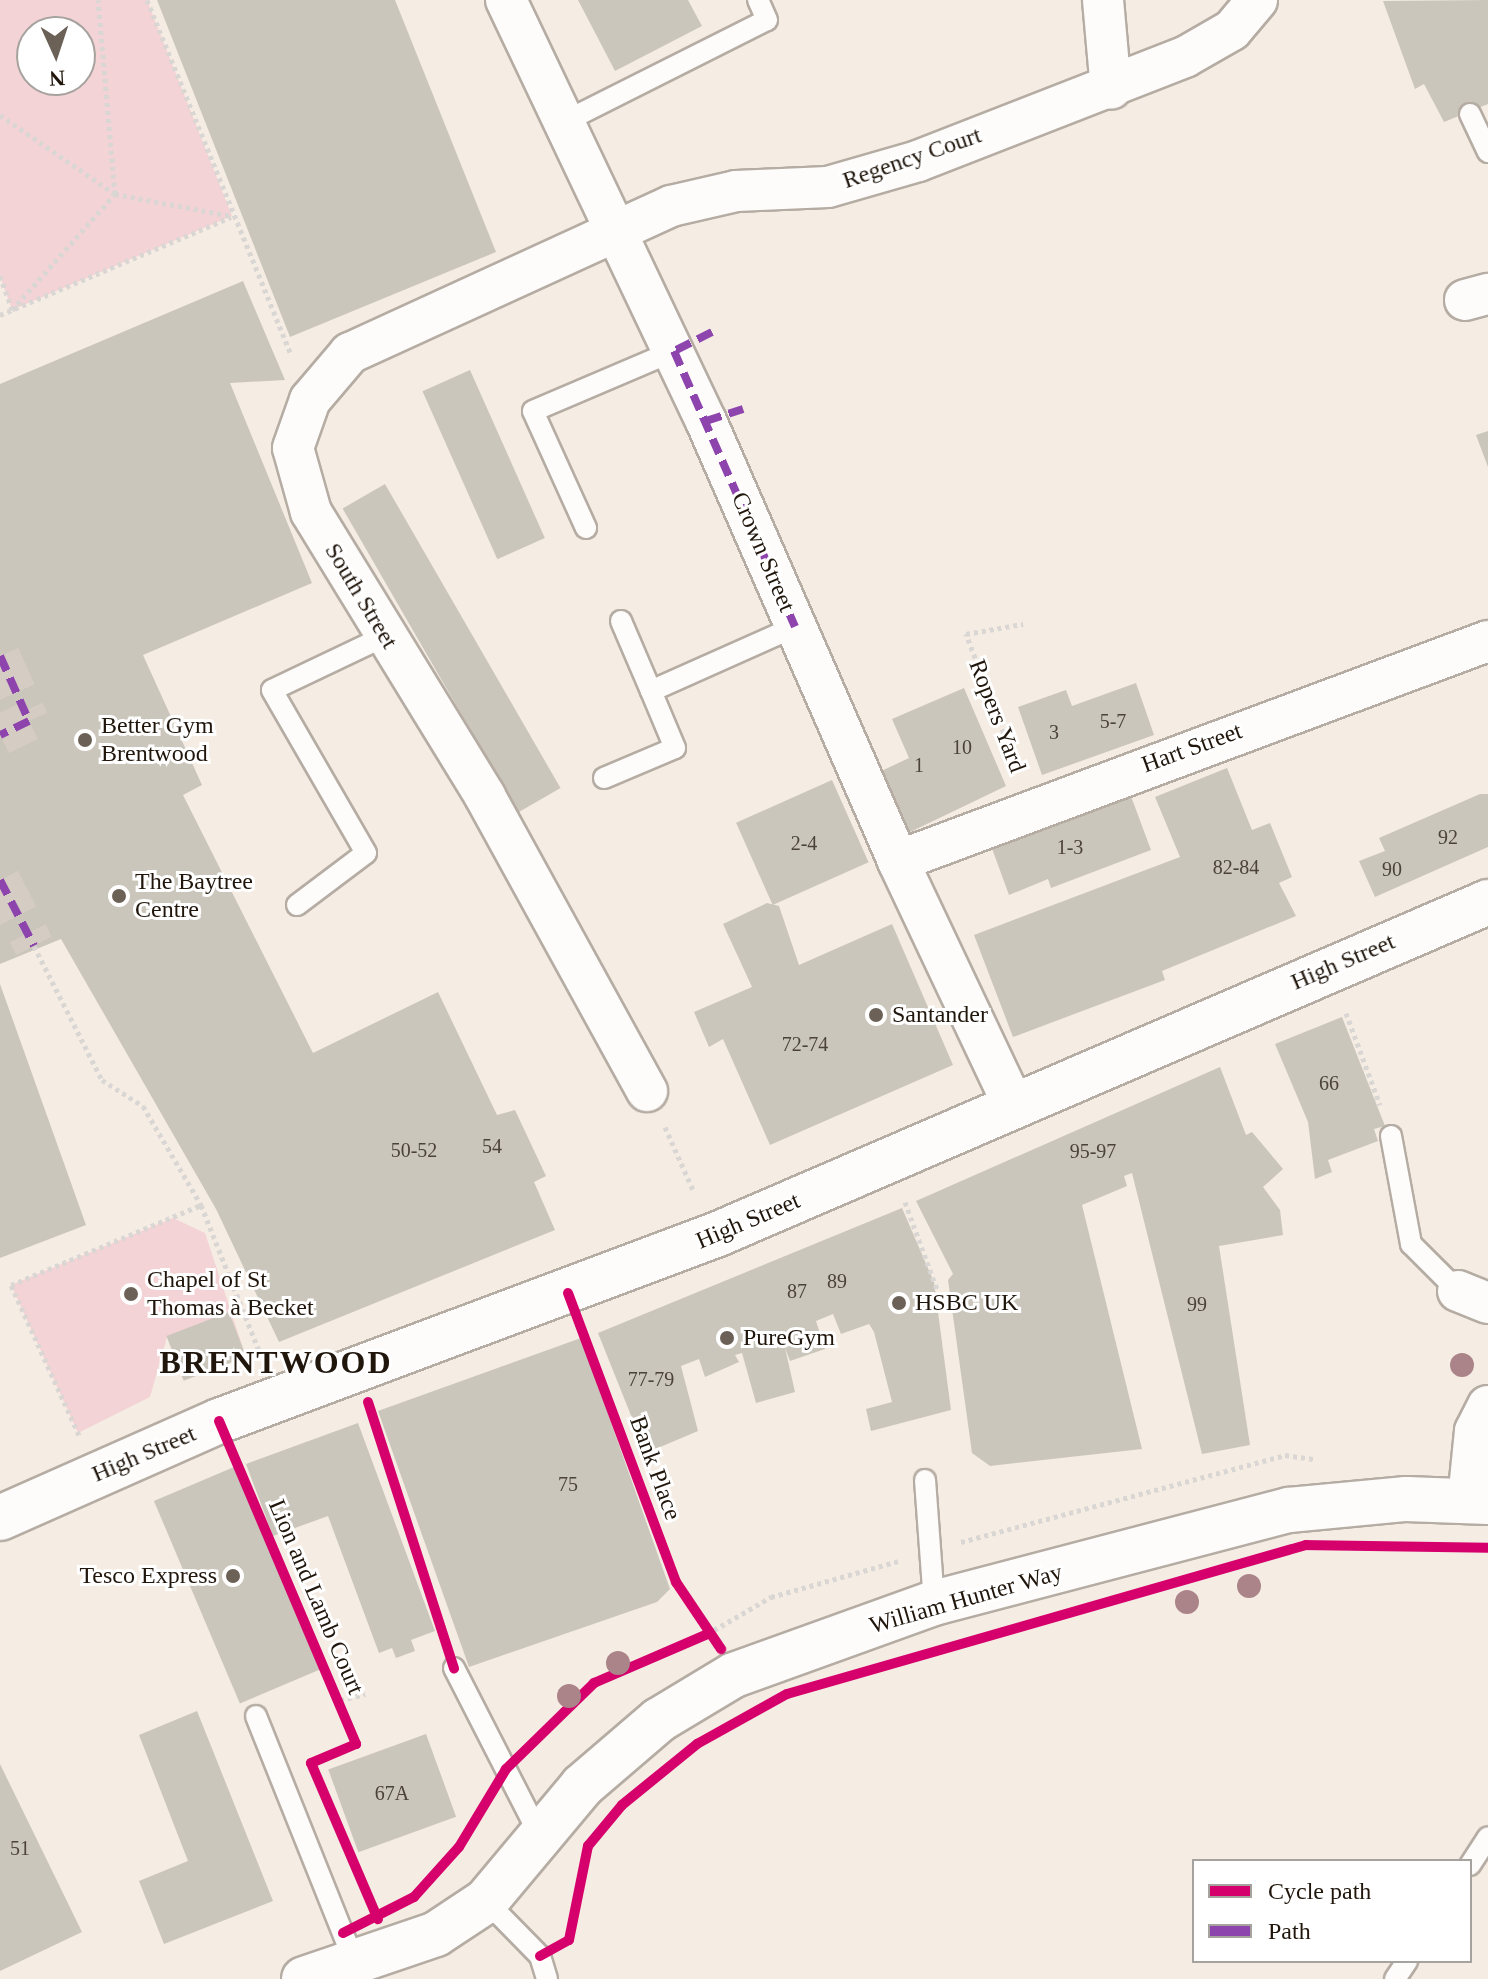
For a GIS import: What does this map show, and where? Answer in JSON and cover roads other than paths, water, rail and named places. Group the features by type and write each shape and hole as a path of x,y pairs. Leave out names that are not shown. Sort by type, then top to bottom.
{"main road":[{"name":"High Street","path":"0,1518 219,1421 704,1240 1488,902"},
{"name":"William Hunter Way","path":"304,1979 436,1934 486,1901 582,1786 659,1720 734,1675 934,1603 1289,1510 1478,1501"}],"street":[{"name":"Crown Street","path":"506,0 562,123 674,351 898,861 1014,1106"},
{"path":"1103,0 1111,89"},
{"name":"Regency Court","path":"618,232 671,206 736,191 843,183 1111,89 1232,30 1257,0"},
{"name":"South Street","path":"618,232 350,353 310,400 293,448 311,512 485,796 647,1091"},
{"name":"Hart Street","path":"898,861 1032,807 1488,641"},
{"path":"1478,1501 1475,1431 1488,1406"}],"lane":[{"path":"562,123 767,20 758,0"},
{"path":"1470,114 1488,152"},
{"path":"586,528 533,411 674,351"},
{"path":"604,778 675,748 621,621"},
{"path":"651,691 795,627"},
{"path":"297,905 366,853 272,690 385,636"},
{"path":"1391,1136 1411,1244 1473,1297"},
{"path":"925,1480 934,1603"},
{"path":"454,1668 540,1836"},
{"path":"256,1716 354,1961"},
{"path":"1472,1862 1488,1837"},
{"path":"486,1901 540,1956 547,1979"}],"tunnel":[{"path":"0,656 29,721 0,735"},
{"path":"0,880 34,946"}],"place":[{"name":"Better Gym Brentwood","path":"85,740"},
{"name":"The Baytree Centre","path":"119,896"},
{"name":"Santander","path":"876,1015"},
{"name":"Chapel of St Thomas à Becket","path":"131,1294"},
{"name":"HSBC UK","path":"899,1303"},
{"name":"PureGym","path":"727,1338"},
{"name":"Tesco Express","path":"233,1576"}],"district":[{"name":"BRENTWOOD","path":"276,1362"}]}
